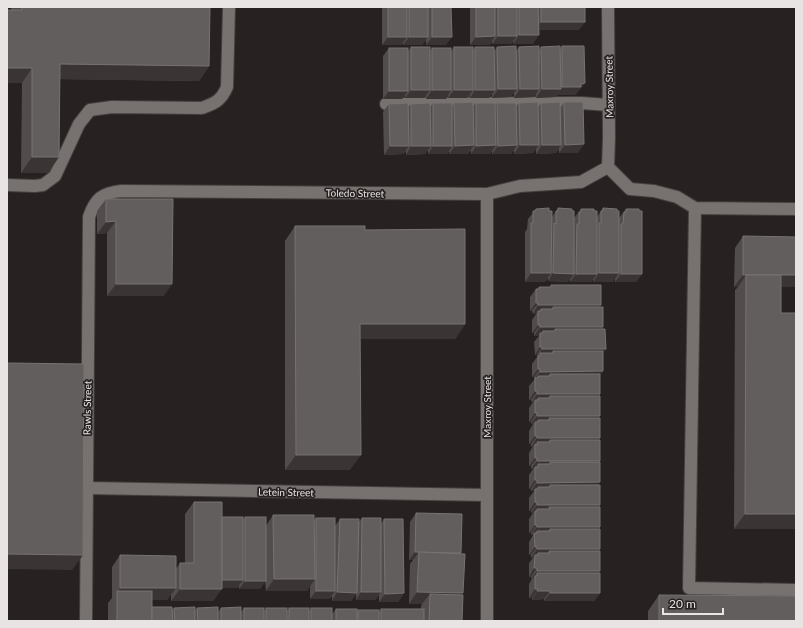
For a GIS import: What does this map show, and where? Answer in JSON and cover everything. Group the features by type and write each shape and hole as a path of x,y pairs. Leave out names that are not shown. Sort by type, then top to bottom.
{"street":[{"path":"7,185 35,186 43,184 55,176 79,124 90,110 112,107 202,108 214,104 223,96 227,87 229,7"},
{"name":"Maxroy Street","path":"608,7 608,167"},
{"path":"386,104 581,103 609,105"},
{"path":"608,167 630,189 654,191 677,197 695,208 796,209"},
{"name":"Toledo Street","path":"100,197 109,192 121,190 487,194 520,186 581,182 608,167"},
{"name":"Maxroy Street","path":"486,621 487,194"},
{"name":"Rawls Street","path":"86,621 89,218 93,206 100,197"},
{"path":"695,208 689,588 796,590"},
{"name":"Letein Street","path":"86,488 486,495"}],"building":[{"path":"22,7 210,7 209,66 60,64 59,157 32,157 32,68 7,68 7,10 22,10"},
{"path":"388,7 407,7 407,37 388,37"},
{"path":"409,7 428,7 428,37 409,37"},
{"path":"432,7 451,7 452,37 432,37"},
{"path":"476,7 495,7 495,36 476,37"},
{"path":"498,7 517,7 517,36 498,36"},
{"path":"519,7 538,7 539,35 519,35"},
{"path":"541,7 585,7 585,22 541,22"},
{"path":"516,46 517,89 498,89 497,47"},
{"path":"539,46 539,89 520,89 519,47"},
{"path":"560,46 561,89 542,89 541,47"},
{"path":"562,46 584,46 585,83 581,84 581,87 562,87"},
{"path":"411,47 430,47 430,90 411,90"},
{"path":"454,47 473,47 473,90 454,90"},
{"path":"475,47 494,47 495,90 475,90"},
{"path":"389,48 408,48 408,91 389,91"},
{"path":"432,48 451,48 451,90 432,90"},
{"path":"473,102 474,145 455,146 454,103"},
{"path":"538,102 539,145 520,145 519,103"},
{"path":"560,102 561,145 542,145 541,103"},
{"path":"564,102 583,102 584,144 565,145"},
{"path":"408,103 409,146 390,146 389,104"},
{"path":"430,103 431,146 411,146 411,104"},
{"path":"433,103 452,103 452,146 433,146"},
{"path":"476,103 495,103 496,145 476,146"},
{"path":"497,103 516,103 517,145 498,146"},
{"path":"106,199 173,199 172,284 116,284 116,221 106,222"},
{"path":"549,208 549,211 552,211 551,273 531,273 531,223 533,223 533,211 536,209"},
{"path":"558,208 572,209 572,211 574,211 574,274 553,273 554,223 556,224 556,211 558,211"},
{"path":"603,208 617,209 617,211 619,211 619,273 599,273 599,223 601,223 601,211 603,211"},
{"path":"581,209 594,209 594,211 597,211 597,274 576,274 577,224 579,224 579,212 581,212"},
{"path":"626,209 639,209 639,211 642,211 642,274 621,274 621,224 623,224 624,212 626,212"},
{"path":"295,226 365,226 365,230 465,229 465,324 360,324 361,455 296,455"},
{"path":"743,236 796,237 796,275 743,275"},
{"path":"746,275 781,275 781,313 796,313 796,514 745,514"},
{"path":"551,285 601,285 601,305 538,305 538,303 536,303 536,289 539,289 539,287 551,287"},
{"path":"553,307 603,307 603,327 540,327 540,325 538,325 538,311 541,311 541,309 553,309"},
{"path":"555,329 605,329 606,349 542,349 542,347 540,347 540,333 543,333 543,331 555,331"},
{"path":"553,351 603,351 603,371 540,372 540,369 538,369 538,356 540,356 540,353 553,353"},
{"path":"7,363 84,364 83,555 7,554"},
{"path":"550,374 600,374 600,394 537,394 535,391 535,378 538,378 538,376 550,376"},
{"path":"550,396 600,396 600,416 537,416 537,413 535,413 535,400 538,400 538,398 550,398"},
{"path":"549,418 600,418 600,438 537,438 537,436 535,436 535,422 538,422 538,420 550,420"},
{"path":"550,440 600,440 600,461 537,461 537,458 535,458 535,444 538,445 537,442 550,442"},
{"path":"550,462 600,462 600,482 537,483 537,480 535,480 535,467 538,467 538,464 550,464"},
{"path":"550,485 600,485 600,505 537,505 535,502 535,489 538,489 538,487 550,487"},
{"path":"194,502 222,502 222,589 180,589 180,563 194,563"},
{"path":"549,507 600,507 600,527 537,527 537,525 535,525 535,511 537,511 537,509 550,509"},
{"path":"416,513 462,514 461,553 415,552"},
{"path":"273,515 314,515 315,579 274,579"},
{"path":"222,517 243,517 243,580 222,580"},
{"path":"245,517 266,517 266,581 245,581"},
{"path":"316,518 335,518 335,591 316,591"},
{"path":"362,518 381,518 381,592 361,592"},
{"path":"340,519 359,519 357,593 337,592"},
{"path":"384,519 403,519 404,593 385,594"},
{"path":"550,529 600,529 600,549 537,549 537,547 535,547 534,533 537,533 537,531 550,531"},
{"path":"549,551 600,551 600,571 537,571 537,568 534,568 535,555 538,555 538,553 550,553"},
{"path":"419,552 465,554 463,593 417,592"},
{"path":"120,555 176,556 176,588 120,588"},
{"path":"537,573 600,573 600,593 550,593 550,591 537,591 538,589 535,589 535,576 537,576"},
{"path":"117,591 152,591 152,621 117,621"},
{"path":"430,594 463,595 462,621 429,621"},
{"path":"659,595 796,596 796,621 659,621"},
{"path":"152,607 172,607 173,621 152,621"},
{"path":"195,607 195,621 175,621 174,608"},
{"path":"218,607 218,621 198,621 197,608"},
{"path":"241,607 241,621 221,621 221,608"},
{"path":"244,608 264,608 264,621 244,621"},
{"path":"266,608 287,608 287,621 266,621"},
{"path":"289,608 309,608 309,621 289,621"},
{"path":"311,608 332,608 332,621 311,621"},
{"path":"336,609 357,609 357,621 336,621"},
{"path":"381,609 424,609 424,621 381,621"},
{"path":"358,610 379,610 379,621 358,621"}]}
